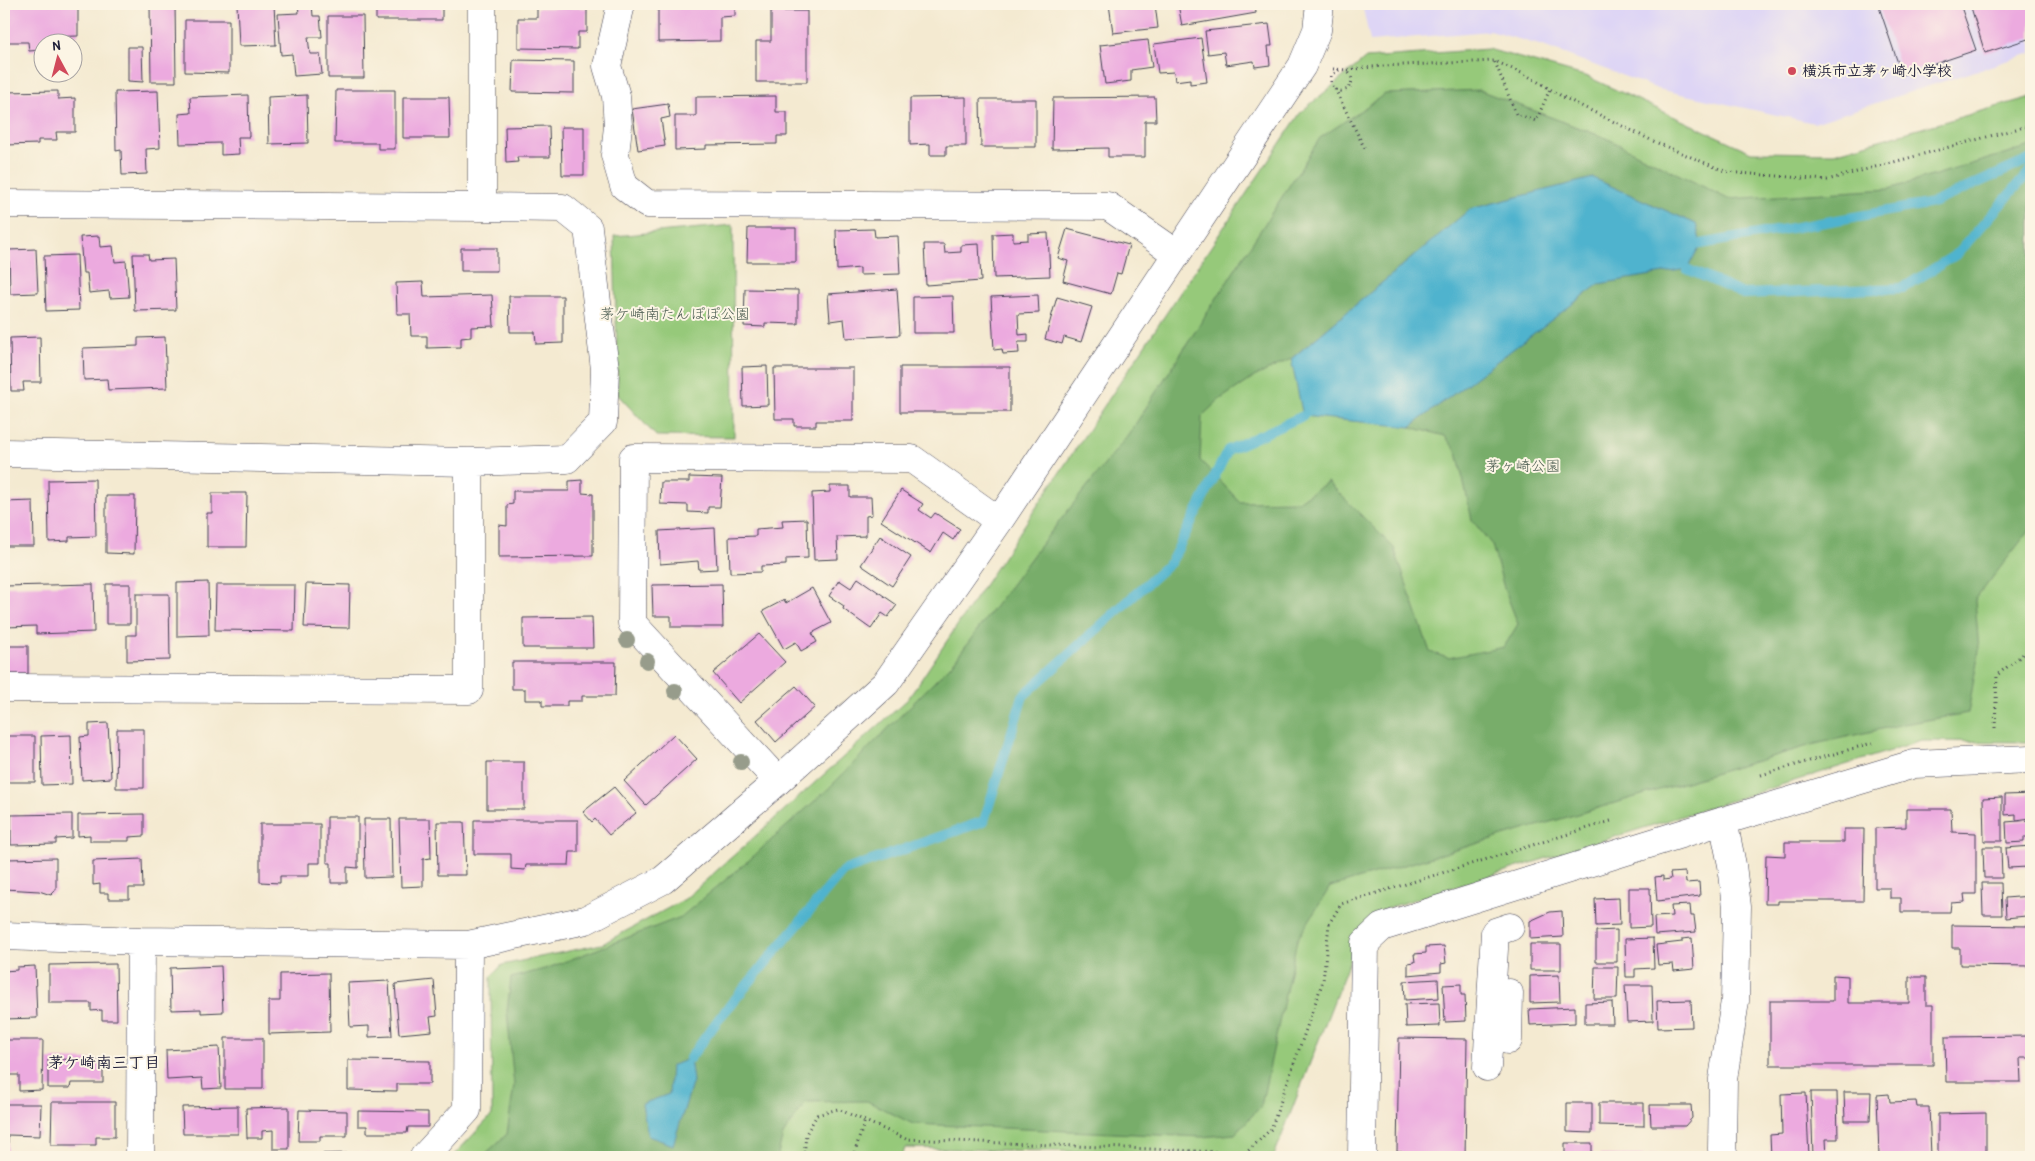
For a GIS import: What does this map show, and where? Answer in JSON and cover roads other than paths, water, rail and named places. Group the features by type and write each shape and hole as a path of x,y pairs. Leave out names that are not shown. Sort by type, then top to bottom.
{"street":[{"path":"482,4 482,207"},
{"path":"621,4 607,66 616,96 618,126 615,155 624,186 647,204 1108,206 1177,254"},
{"path":"4,936 141,941 468,945 586,920 663,880 778,781 886,683 998,521 1302,66 1317,30 1320,4"},
{"path":"4,204 563,208 588,228 605,369 603,422 567,459 469,462 4,453"},
{"path":"778,781 632,623 633,458 912,459 998,521"},
{"path":"4,688 469,690 469,462"},
{"path":"1362,1157 1365,943 1382,927 1722,821 1914,764 2031,759"},
{"path":"1722,821 1732,865 1737,907 1735,1001 1723,1079 1722,1149 1724,1157"},
{"path":"1503,890 1510,927 1508,1040"},
{"path":"1487,1067 1495,932 1510,927"},
{"path":"140,1157 141,941"},
{"path":"424,1157 467,1110 468,945"}],"water":[{"path":"1593,178 1696,224 1701,244 1687,269 1599,284 1410,427 1303,416 1291,359 1470,209"},
{"path":"690,1058 693,1081 673,1145 648,1136 642,1104 669,1094 671,1066"}],"waterway":[{"path":"1701,244 1933,203 2031,159"},
{"path":"1687,269 1743,294 1903,288 1957,254 2031,170"},
{"path":"690,1058 721,1016 843,871 984,821 1023,696 1171,562 1228,450 1303,416"}],"place":[{"name":"横浜市立茅ヶ崎小学校","path":"1792,71"}],"district":[{"name":"茅ケ崎南三丁目","path":"104,1062"}],"park label":[{"name":"茅ケ崎南たんぽぽ公園","path":"675,314"},
{"name":"茅ヶ崎公園","path":"1523,466"}]}
